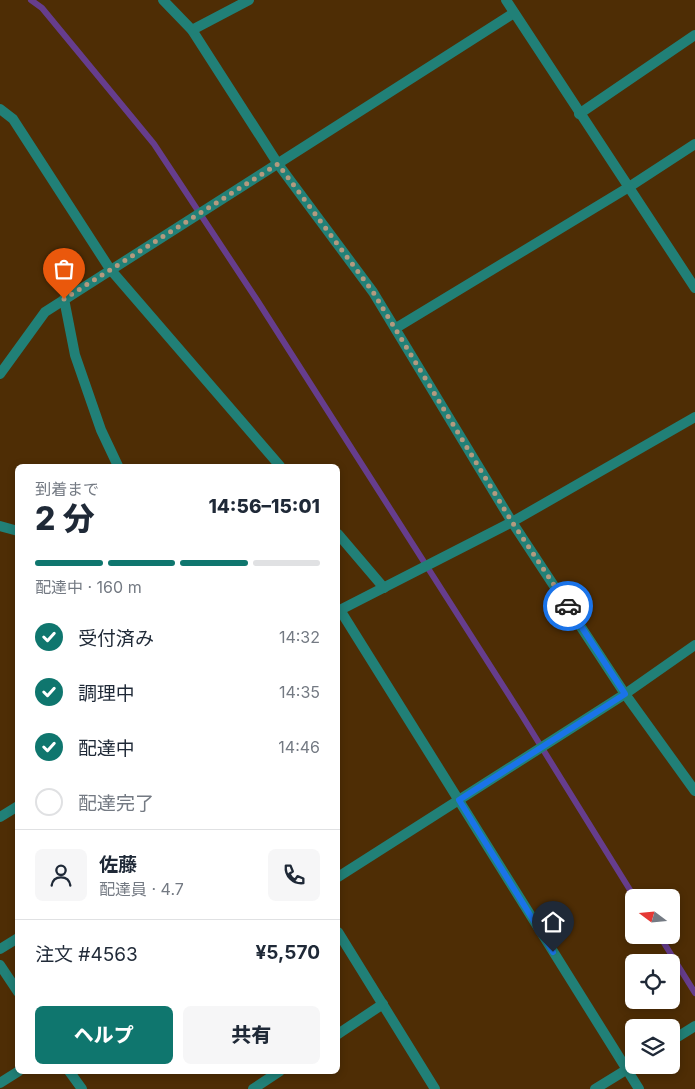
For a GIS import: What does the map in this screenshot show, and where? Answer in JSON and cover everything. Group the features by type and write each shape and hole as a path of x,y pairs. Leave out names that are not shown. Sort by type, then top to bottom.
{"street":[{"path":"163,0 192,30 278,164 373,292 512,522 625,694 695,791"},
{"path":"192,30 249,0"},
{"path":"506,0 579,114 695,288"},
{"path":"0,374 45,312 514,13"},
{"path":"579,114 695,35"},
{"path":"0,109 13,119 110,269 278,464"},
{"path":"396,328 629,188 695,144"},
{"path":"64,299 75,355 102,430 117,464"},
{"path":"340,610 512,522 695,417"},
{"path":"0,526 15,530"},
{"path":"340,536 384,588"},
{"path":"340,613 625,1059"},
{"path":"340,876 625,694 695,645"},
{"path":"0,817 15,808"},
{"path":"340,935 435,1089"},
{"path":"0,949 15,940"},
{"path":"0,965 15,988"},
{"path":"340,1033 383,1004"},
{"path":"680,1035 695,1026"},
{"path":"595,1089 625,1070"},
{"path":"0,1083 15,1074"},
{"path":"71,1074 82,1089"},
{"path":"253,1089 276,1074"},
{"path":"633,1074 639,1089"}],"waterway":[{"path":"31,0 42,8 154,144 257,300 521,714 629,889"},
{"path":"665,944 695,993"}],"way so far":[{"path":"64,299 278,164 373,292 512,522 568,606"}],"route":[{"path":"553,952 459,800 625,694 568,606"}]}
